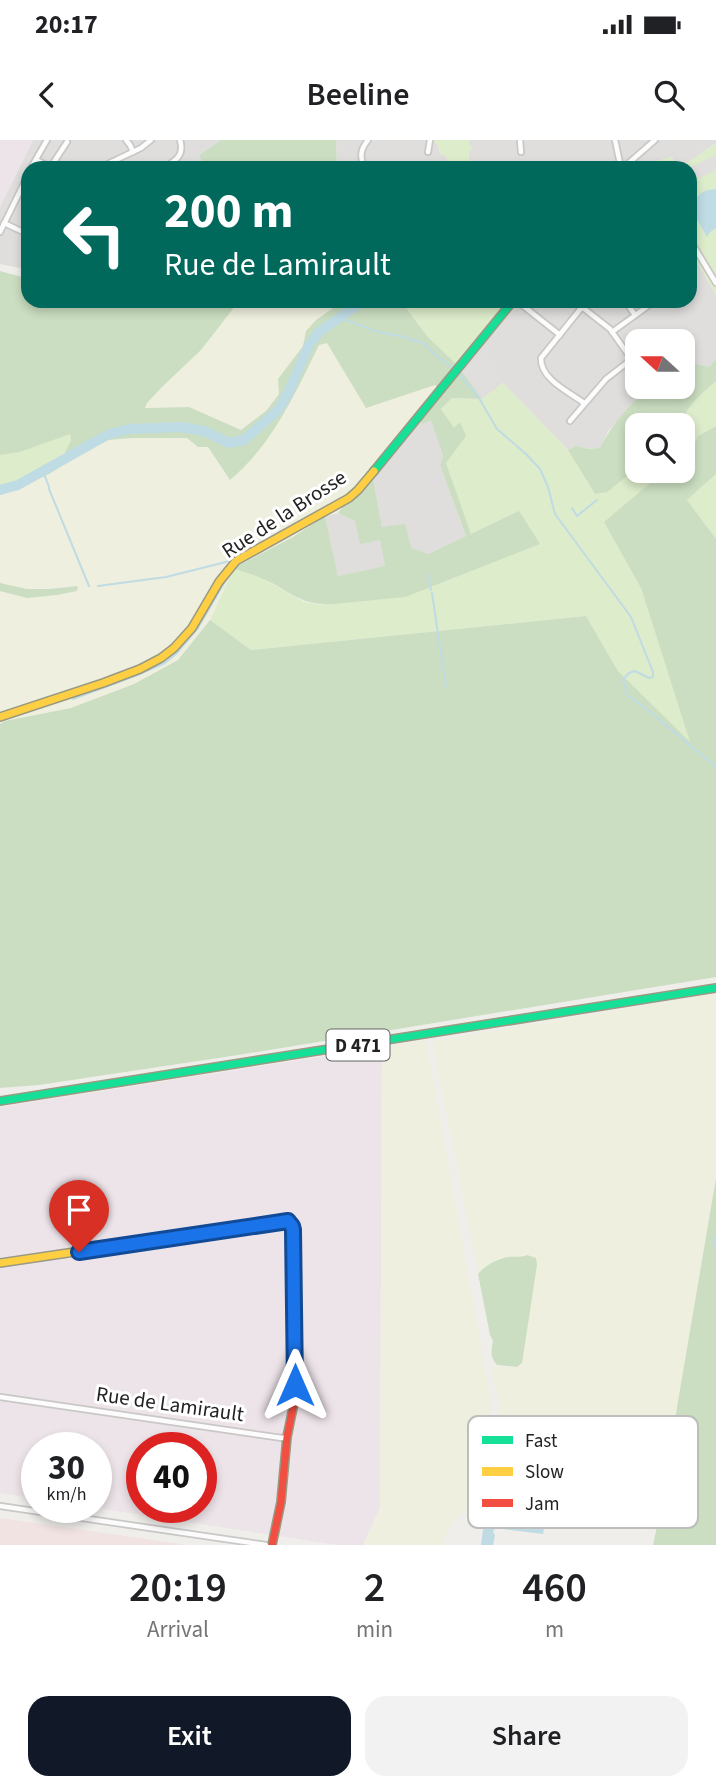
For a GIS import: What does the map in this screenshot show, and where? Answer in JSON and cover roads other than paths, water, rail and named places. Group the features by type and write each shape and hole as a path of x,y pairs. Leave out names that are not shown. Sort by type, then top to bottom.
{"street":[{"path":"36,160 47,140"},
{"path":"126,140 131,145 132,152"},
{"path":"113,161 151,140"},
{"path":"173,161 179,157 182,147 180,140"},
{"path":"362,161 361,150 368,140"},
{"path":"428,152 430,140"},
{"path":"520,140 521,152"},
{"path":"615,140 620,161"},
{"path":"630,161 654,140"},
{"path":"55,161 67,142"},
{"path":"0,232 21,189"},
{"path":"4,223 21,231"},
{"path":"697,252 716,283"},
{"name":"Rue de la Brosse","path":"0,717 87,690 150,665 174,648 194,627 215,588 236,561 349,498 358,490 509,308"},
{"path":"524,308 560,335"},
{"path":"581,308 541,358 541,363 550,378 584,403"},
{"path":"583,308 612,332 625,350"},
{"path":"630,308 635,315"},
{"path":"612,332 645,308"},
{"path":"570,421 606,379 625,364"},
{"name":"D 471","path":"0,1101 716,988"},
{"path":"0,1263 288,1221 293,1230 295,1398 287,1437 281,1502 269,1545 0,1506"},
{"name":"Rue de Lamirault","path":"0,1397 287,1437"}],"water":[{"path":"716,189 716,228 707,237 697,219 697,198"},
{"path":"483,1528 495,1528 493,1545 481,1545"},
{"path":"495,1528 537,1528 544,1529 543,1534"}],"waterway":[{"path":"0,490 18,485 109,434 130,429 181,427 204,431 229,443 244,440 278,410 309,345 319,332 353,308"},
{"path":"338,317 378,332 423,343 453,368"},
{"path":"460,375 479,398 497,429 540,469 555,514 631,617 653,677 649,678 635,671 629,673 623,680 628,696 716,767"},
{"path":"43,471 49,487"},
{"path":"49,489 89,586"},
{"path":"572,508 577,516 597,500"},
{"path":"234,567 321,517"},
{"path":"98,586 166,577 226,562 249,549"},
{"path":"73,699 165,663 198,628 231,571"},
{"path":"428,574 431,590"},
{"path":"432,593 446,688"},
{"path":"714,1246 716,1232"}]}
